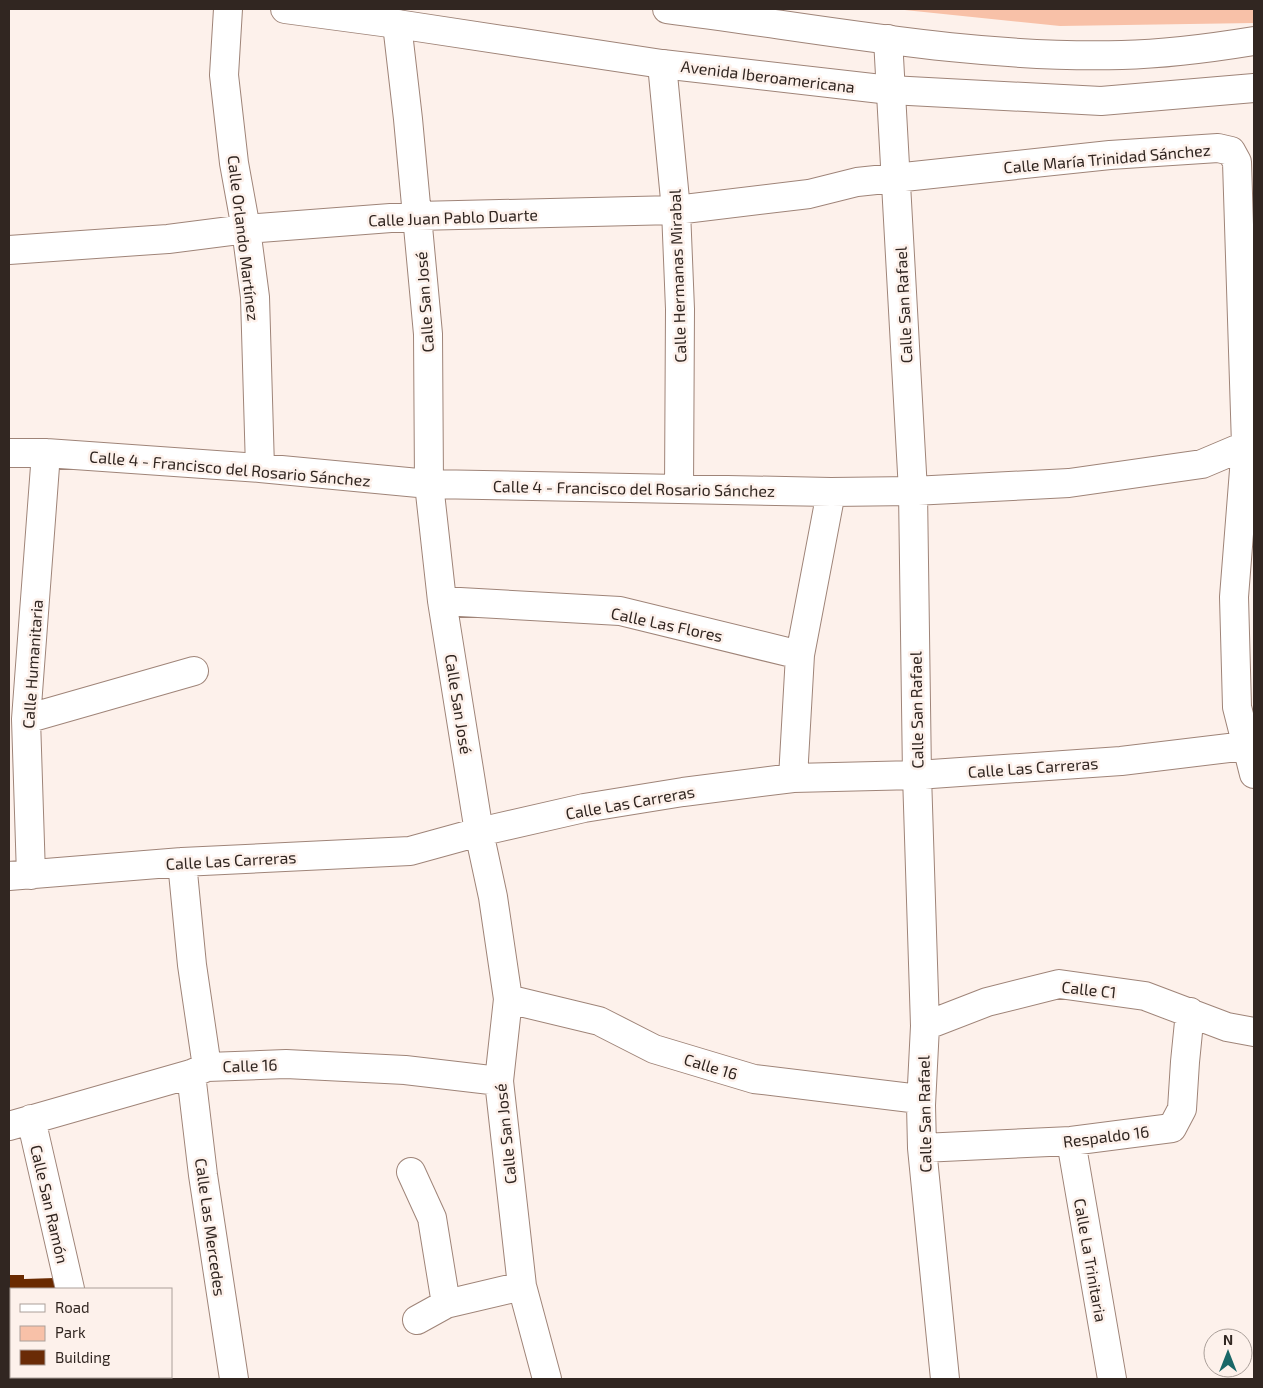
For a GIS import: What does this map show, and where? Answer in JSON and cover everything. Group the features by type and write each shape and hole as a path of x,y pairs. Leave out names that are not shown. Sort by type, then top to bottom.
{"street":[{"name":"Calle Orlando Martínez","path":"228,9 224,75 234,163 246,229 255,297 260,468"},
{"name":"Avenida Iberoamericana","path":"285,9 662,64 890,90 1101,101 1254,88"},
{"path":"667,9 888,40 980,50 1121,55 1168,53 1254,42"},
{"name":"Calle San José","path":"397,24 428,334 429,484 442,602 479,832 493,897 508,999 499,1081 522,1286 547,1379"},
{"name":"Calle San Rafael","path":"888,40 913,491 917,775 924,1026 921,1105 922,1148 945,1379"},
{"name":"Calle Hermanas Mirabal","path":"662,64 676,210 680,309 679,489"},
{"name":"Calle María Trinidad Sánchez","path":"896,178 1110,155 1218,148 1231,151 1237,162 1250,443 1234,596 1236,707 1251,746 1254,774"},
{"name":"Calle Juan Pablo Duarte","path":"9,250 417,216 676,210 808,194 857,182 896,178"},
{"name":"Calle 4 - Francisco del Rosario Sánchez","path":"9,453 46,453 260,468 429,484 831,492 913,491 1069,484 1202,464 1250,443"},
{"name":"Calle Humanitaria","path":"20,876 26,718 46,453"},
{"path":"793,778 800,655 831,492"},
{"name":"Calle Las Flores","path":"442,602 620,611 800,655"},
{"path":"26,718 194,671"},
{"name":"Calle Las Carreras","path":"20,876 182,862 410,851 479,832 584,808 684,792 793,778 917,775 1121,761 1251,746"},
{"name":"Calle Las Mercedes","path":"182,862 192,965 203,1175 234,1379"},
{"name":"Calle C1","path":"924,1026 987,1002 1059,984 1145,996 1227,1027 1254,1032"},
{"name":"Calle 16","path":"508,999 599,1021 654,1049 754,1079 911,1098 921,1105"},
{"name":"Respaldo 16","path":"922,1148 1071,1141 1172,1128 1182,1108 1184,1062 1190,1012"},
{"name":"Calle 16","path":"20,1122 199,1070 286,1064 348,1066 499,1081"},
{"name":"Calle San Ramón","path":"20,1122 70,1288"},
{"name":"Calle La Trinitaria","path":"1071,1141 1112,1379"},
{"path":"411,1172 432,1218 446,1304"},
{"path":"417,1320 446,1304 522,1286"}],"green space":[{"path":"895,9 1254,9 1254,23 1060,26"}],"building":[{"path":"9,1275 24,1275 24,1279 55,1278 55,1288 10,1288 9,1312"}]}
